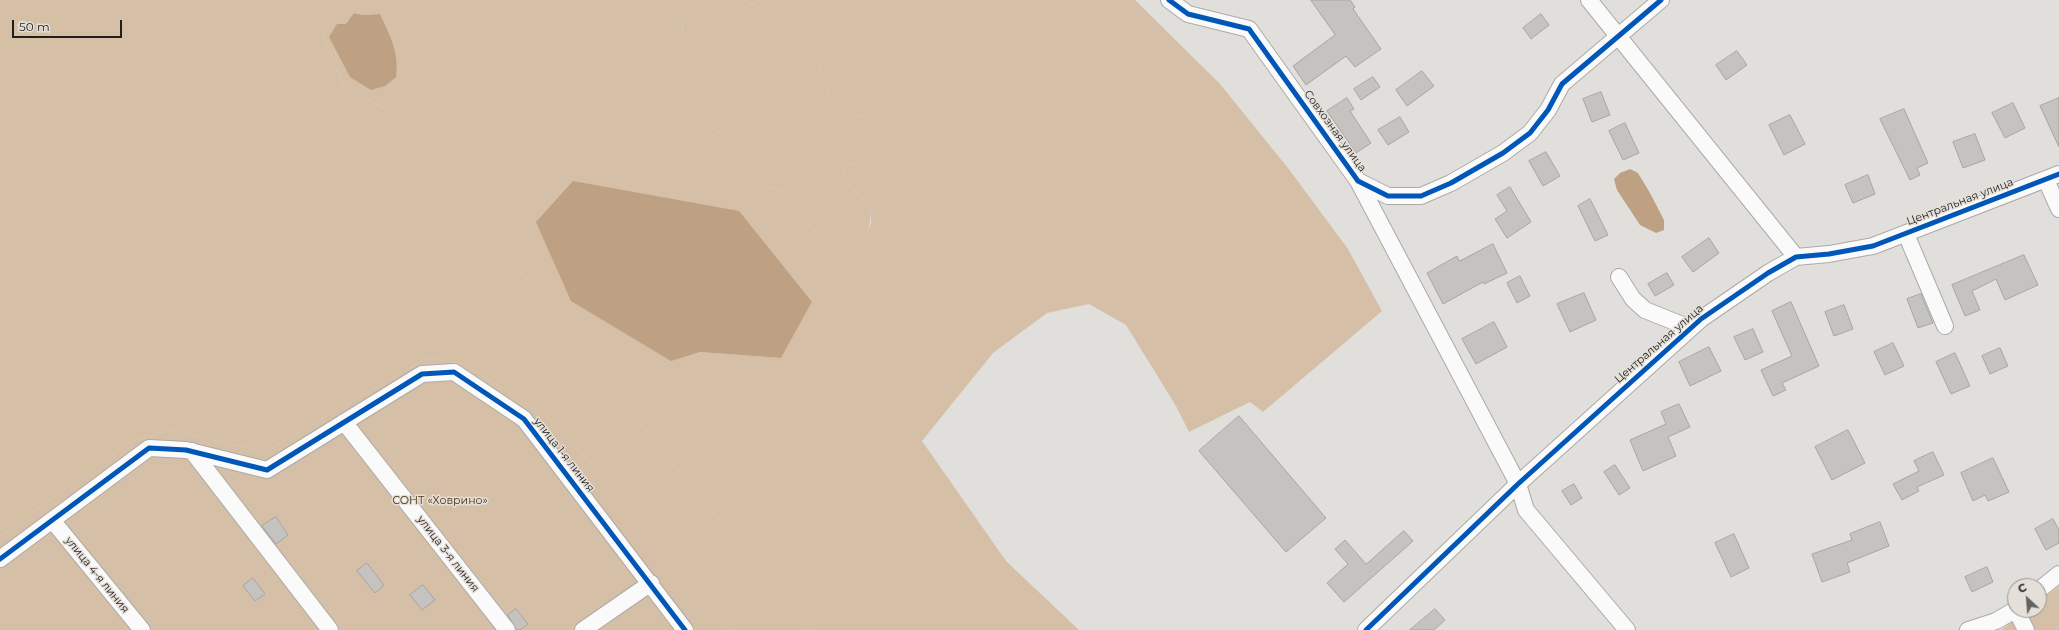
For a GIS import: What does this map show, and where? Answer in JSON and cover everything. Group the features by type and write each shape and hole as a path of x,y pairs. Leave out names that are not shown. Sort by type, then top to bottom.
{"street":[{"name":"Совхозная улица","path":"1169,0 1188,14 1249,29 1358,181 1388,196 1421,196 1451,183 1503,153 1530,134 1548,110 1562,84 1661,0"},
{"path":"1589,0 1619,35 1796,257"},
{"path":"2052,177 2059,209"},
{"name":"Центральная улица","path":"1366,630 1518,484 1690,328 1768,273 1796,257 1829,254 1873,246 2052,177"},
{"path":"1358,181 1518,484 1526,510 1627,630"},
{"path":"1906,234 1945,326"},
{"path":"1619,277 1633,299 1645,310 1690,328"},
{"name":"улица 1-я линия","path":"0,559 148,448 192,451 267,470 422,374 454,372 524,419 651,583 685,630"},
{"name":"улица 3-я линия","path":"344,422 507,630"},
{"path":"192,451 330,630"},
{"name":"улица 4-я линия","path":"52,520 142,630"},
{"path":"2047,584 2059,574"},
{"path":"583,630 651,583"},
{"path":"1968,630 1996,622 2007,615"},
{"path":"2019,618 2026,630"}],"green space":[{"path":"307,0 657,0 671,9 683,21 682,38 656,57 692,114 720,133 750,176 766,186 782,191 815,231 825,246 864,238 871,224 871,206 846,181 841,165 858,163 887,183 882,126 836,105 827,92 816,59 764,10 744,0 1135,0 1220,84 1288,168 1348,249 1382,311 1263,412 1250,402 1189,432 1176,406 1126,325 1089,304 1047,313 993,353 922,441 1006,561 1079,630 811,630 643,428 594,361 535,291 402,116 344,89 321,26 320,13","holes":["354,13 363,15 380,14 391,37 395,52 397,60 396,77 346,25","812,302 781,358 700,352"]},
{"name":"СОНТ «Ховрино»","path":"427,358 464,364 548,417 683,562 729,630 0,630 0,536 130,442 171,430 265,452"},
{"path":"2059,586 2059,630 2001,630 2017,618 2047,618 2047,596"}],"shaded area":[{"path":"0,0 307,0 321,13 321,26 344,89 402,116 535,291 594,361 643,428 811,630 729,630 683,562 548,417 464,364 427,358 265,452 171,430 130,442 0,536"},
{"path":"657,0 744,0 764,10 804,46 816,59 827,92 836,105 882,126 916,154 918,170 905,182 887,183 858,163 841,165 846,181 871,206 871,216 867,232 860,244 854,249 837,257 825,246 815,231 782,191 766,186 750,176 720,133 692,114 656,74 655,57 670,48 682,38 683,21 671,9"},
{"path":"354,13 363,15 380,14 387,29 397,60 397,69 396,77 385,86 371,90 350,77 329,37 337,24 346,24"},
{"path":"1630,169 1638,173 1650,193 1664,220 1664,230 1656,233 1640,225 1617,190 1614,179 1620,173"},
{"path":"573,181 739,211 812,302 781,358 700,352 671,361 571,301 536,222"}],"building":[{"path":"1311,0 1350,0 1355,7 1353,9 1381,49 1355,67 1346,56 1306,85 1293,66 1335,35"},
{"path":"1541,14 1549,25 1531,39 1523,28"},
{"path":"1737,51 1747,65 1726,80 1716,65"},
{"path":"1422,71 1434,86 1407,106 1396,90"},
{"path":"1373,77 1380,87 1361,100 1354,89"},
{"path":"1601,92 1610,115 1592,122 1583,99"},
{"path":"1347,98 1354,109 1350,111 1371,143 1356,153 1327,111"},
{"path":"2059,98 2059,147 2040,106"},
{"path":"2013,103 2025,128 2005,138 1992,113"},
{"path":"1904,109 1928,163 1917,168 1920,175 1910,180 1880,119"},
{"path":"1790,115 1805,144 1784,155 1769,125"},
{"path":"1400,117 1409,132 1388,145 1378,130"},
{"path":"1625,123 1639,153 1623,160 1609,131"},
{"path":"1975,134 1985,160 1963,168 1953,142"},
{"path":"1546,152 1560,176 1543,186 1529,161"},
{"path":"1868,175 1875,194 1853,203 1845,185"},
{"path":"1510,187 1531,222 1507,238 1495,219 1507,211 1497,195"},
{"path":"1590,199 1608,235 1595,241 1578,206"},
{"path":"1709,238 1719,253 1693,272 1682,257"},
{"path":"1493,244 1507,273 1484,284 1483,282 1443,304 1427,273 1457,256 1459,261"},
{"path":"2024,255 2038,285 2005,300 1996,279 1972,291 1980,310 1965,316 1952,285"},
{"path":"1667,273 1674,285 1655,296 1648,284"},
{"path":"1520,276 1530,296 1517,303 1507,283"},
{"path":"1584,293 1596,320 1570,332 1557,304"},
{"path":"1921,294 1933,323 1918,328 1907,299"},
{"path":"1791,302 1819,366 1782,383 1786,390 1773,396 1761,370 1792,356 1772,311"},
{"path":"1844,305 1853,329 1834,336 1825,312"},
{"path":"1494,322 1507,347 1476,364 1462,339"},
{"path":"1753,329 1763,352 1745,360 1734,337"},
{"path":"1893,343 1904,366 1885,375 1874,352"},
{"path":"1709,347 1721,371 1690,386 1679,362"},
{"path":"2000,348 2008,366 1990,374 1982,356"},
{"path":"1955,353 1970,386 1951,394 1936,362"},
{"path":"1679,404 1690,427 1668,437 1676,456 1643,471 1630,440 1666,424 1661,412"},
{"path":"1239,416 1326,518 1286,552 1199,451"},
{"path":"1848,430 1865,463 1832,480 1815,447"},
{"path":"1933,452 1944,475 1917,487 1919,491 1902,500 1893,484 1919,471 1914,461"},
{"path":"1993,458 2009,492 1988,501 1985,495 1973,501 1961,473"},
{"path":"1615,465 1630,488 1619,495 1604,472"},
{"path":"1574,484 1582,498 1571,505 1562,491"},
{"path":"276,517 288,535 276,544 262,526"},
{"path":"2053,519 2059,530 2059,543 2046,550 2035,529"},
{"path":"1880,522 1889,546 1847,563 1850,572 1822,582 1812,554 1852,540 1850,534"},
{"path":"1404,531 1413,541 1344,602 1327,583 1348,564 1335,549 1345,540 1366,564"},
{"path":"1734,534 1749,568 1731,577 1715,543"},
{"path":"367,563 384,585 375,593 357,571"},
{"path":"1987,567 1993,582 1972,592 1965,577"},
{"path":"253,578 265,594 255,601 243,586"},
{"path":"423,585 435,600 422,610 410,595"},
{"path":"516,609 528,624 520,630 516,630 508,615"},
{"path":"1435,609 1445,620 1434,630 1410,630"}],"cycle path":[{"path":"1169,0 1188,14 1249,29 1358,181 1388,196 1421,196 1451,183 1503,153 1530,133 1548,110 1562,84 1661,0"},
{"path":"1366,630 1518,484 1701,319 1768,273 1796,257 1829,254 1873,246 2059,174"},
{"path":"0,559 149,448 186,450 267,470 422,374 454,372 524,419 685,630"}]}
